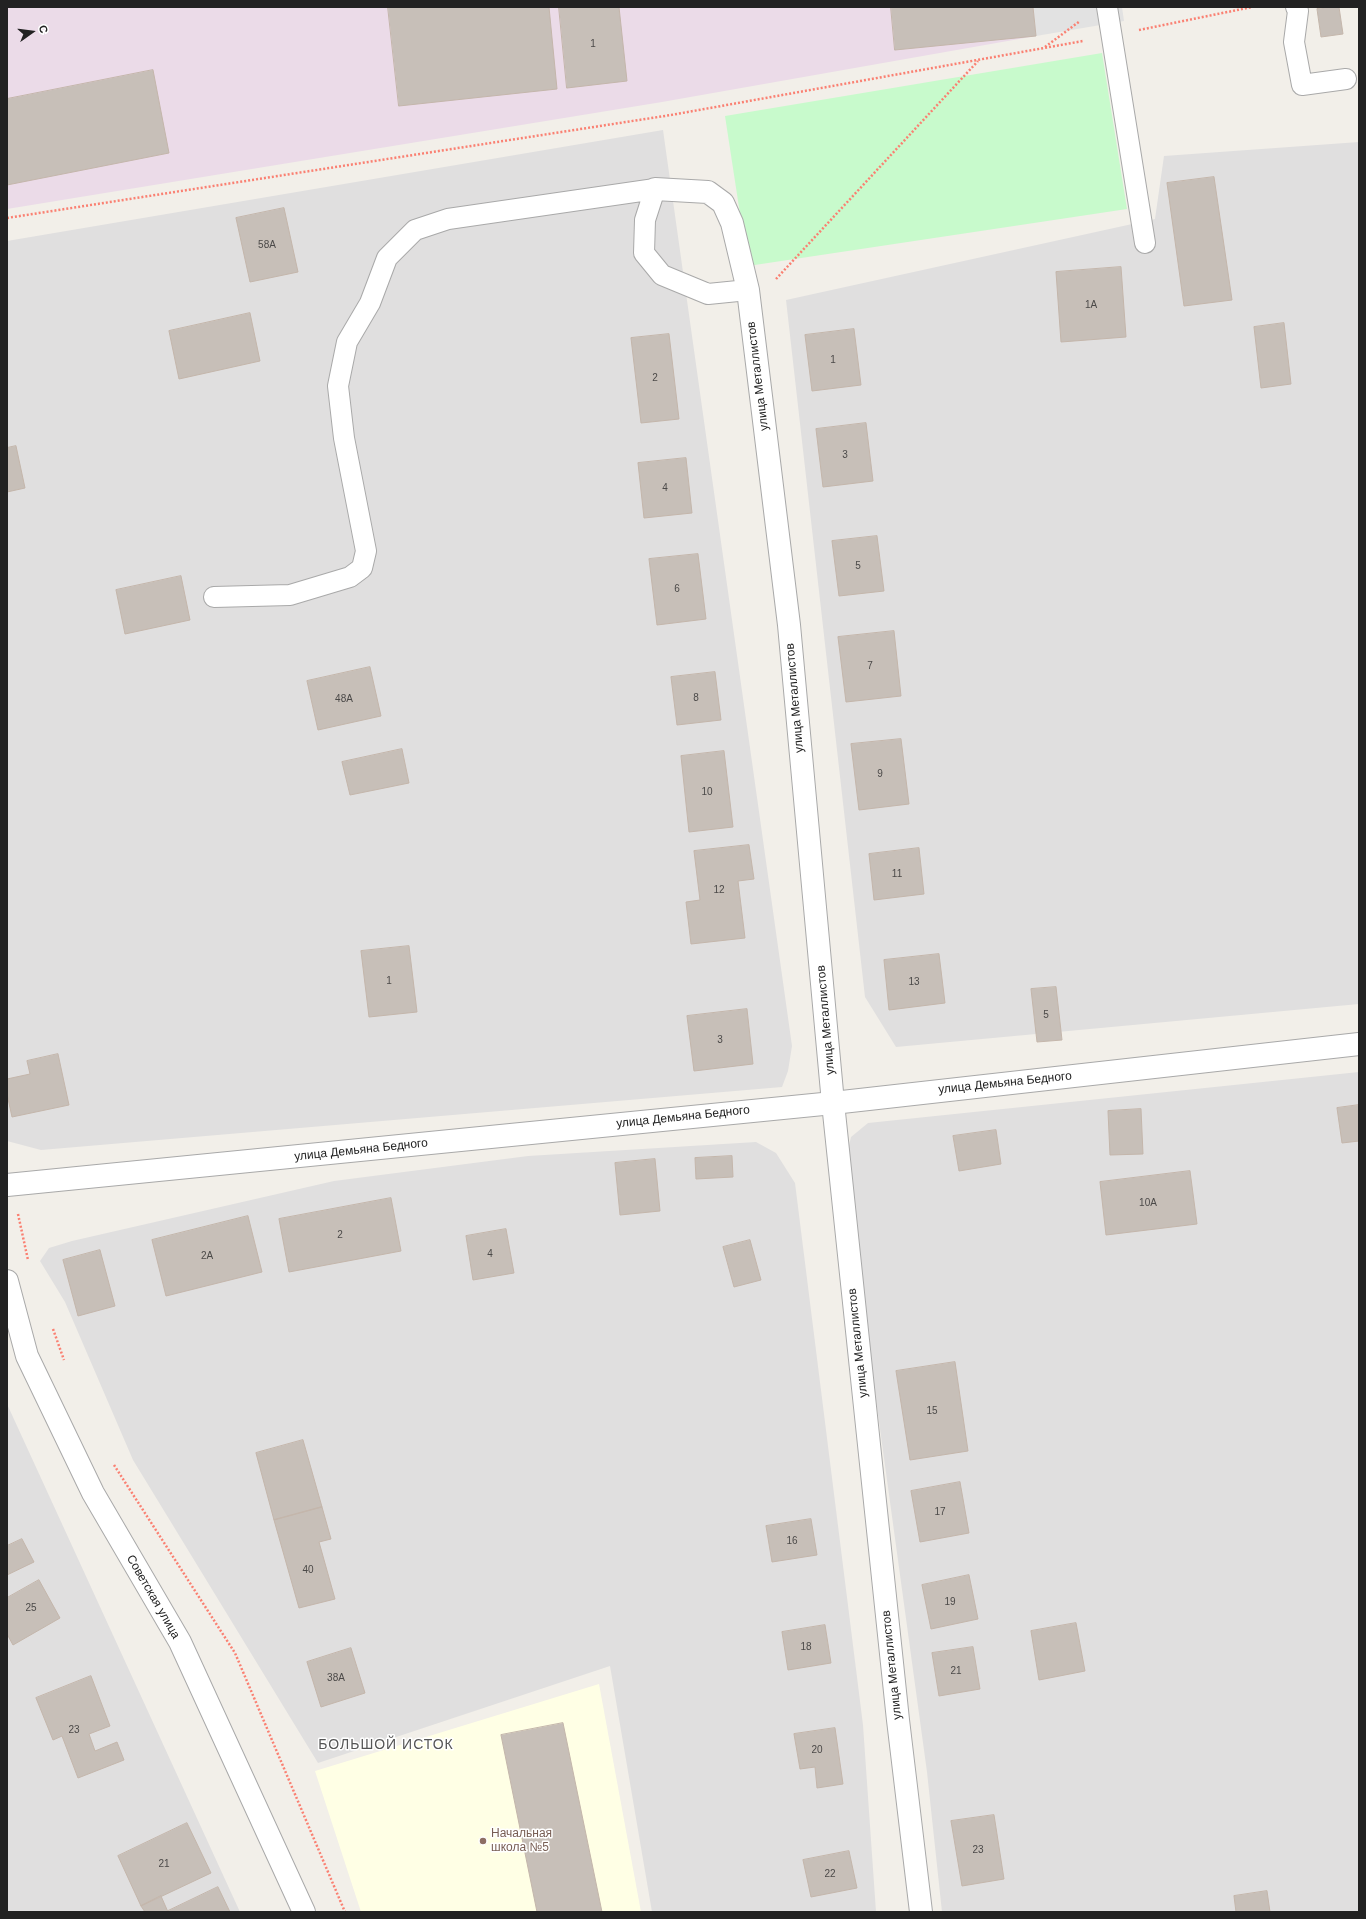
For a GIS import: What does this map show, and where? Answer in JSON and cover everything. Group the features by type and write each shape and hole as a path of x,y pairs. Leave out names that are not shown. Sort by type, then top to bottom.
{"street":[{"name":"улица Металлистов","path":"655,189 708,192 724,203 732,223 748,290 789,625 833,1102 897,1712 922,1912"},
{"name":"улица Демьяна Бедного","path":"9,1185 833,1102 1359,1044"},
{"name":"Советская улица","path":"7,1281 27,1356 93,1493 180,1642 304,1912"}],"lane":[{"path":"1107,7 1145,243"},
{"path":"1296,7 1298,11 1294,42 1302,85 1346,78"},
{"path":"214,597 290,595 350,577 362,568 366,551 344,438 338,386 347,342 370,303 387,258 415,230 448,219 655,189 645,220 644,253 662,275 708,294 748,290"}],"path":[{"path":"7,218 671,116 1112,36 1252,7"},
{"path":"1045,48 1086,16"},
{"path":"748,290 767,288 979,60"},
{"path":"9,1185 29,1265"},
{"path":"51,1325 65,1362"},
{"path":"112,1461 235,1653 345,1912"}],"shaded area":[{"path":"7,7 1033,7 1036,36 662,102 7,209"},
{"path":"1033,7 1122,7 1124,21 1036,36"},
{"path":"663,130 792,1046 788,1071 782,1087 41,1150 7,1141 7,241"},
{"path":"1359,142 1359,1004 896,1047 865,997 786,300 1155,219 1164,156"},
{"path":"1359,1072 1359,1912 942,1912 927,1772 844,1166 851,1137 868,1123"},
{"path":"756,1142 776,1153 795,1183 863,1725 876,1912 652,1912 610,1666 318,1763 133,1460 65,1302 40,1261 49,1248 72,1241 334,1181 528,1156"},
{"path":"7,1404 240,1912 7,1912"},
{"name":"Начальная школа №5","path":"599,1684 641,1912 361,1912 315,1771"}],"green space":[{"path":"1102,53 1127,209 748,266 725,116"}],"building":[{"path":"388,7 549,7 557,89 399,106"},
{"path":"559,7 619,7 627,81 567,88"},
{"path":"891,7 1033,7 1036,36 895,50"},
{"path":"1339,7 1343,34 1321,37 1317,9"},
{"path":"153,70 169,153 7,185 7,99"},
{"path":"1214,177 1232,300 1184,306 1167,183"},
{"path":"284,208 298,272 250,282 236,218"},
{"path":"1121,267 1126,337 1061,342 1056,272"},
{"path":"250,313 260,361 179,379 169,331"},
{"path":"1284,323 1291,384 1261,388 1254,327"},
{"path":"854,329 861,385 812,391 805,335"},
{"path":"669,334 679,419 641,423 631,338"},
{"path":"866,423 873,481 823,487 816,429"},
{"path":"16,446 25,488 7,492 7,448"},
{"path":"686,458 692,513 644,518 638,463"},
{"path":"877,536 884,591 839,596 832,541"},
{"path":"698,554 706,619 657,625 649,559"},
{"path":"181,576 190,620 125,634 116,590"},
{"path":"894,631 901,696 846,702 838,637"},
{"path":"370,667 381,716 318,730 307,681"},
{"path":"715,672 721,720 677,725 671,677"},
{"path":"901,739 909,804 859,810 851,744"},
{"path":"402,749 409,783 350,795 342,762"},
{"path":"724,751 733,827 689,832 681,756"},
{"path":"749,845 754,879 738,881 745,938 691,944 686,902 700,900 694,851"},
{"path":"919,848 924,894 874,900 869,854"},
{"path":"409,946 417,1012 369,1017 361,951"},
{"path":"939,954 945,1003 889,1010 884,960"},
{"path":"1056,987 1062,1040 1037,1042 1031,989"},
{"path":"747,1009 753,1064 694,1071 687,1016"},
{"path":"58,1054 69,1105 12,1117 7,1094 7,1079 30,1074 27,1061"},
{"path":"1359,1105 1359,1141 1342,1143 1337,1108"},
{"path":"1141,1109 1143,1154 1110,1155 1108,1111"},
{"path":"996,1130 1001,1164 959,1171 953,1136"},
{"path":"732,1156 733,1177 696,1179 695,1158"},
{"path":"655,1159 660,1211 620,1215 615,1163"},
{"path":"1190,1171 1197,1224 1106,1235 1100,1182"},
{"path":"391,1198 401,1251 289,1272 279,1219"},
{"path":"248,1216 262,1272 166,1296 152,1240"},
{"path":"506,1229 514,1273 473,1280 466,1236"},
{"path":"750,1240 761,1280 734,1287 723,1247"},
{"path":"100,1250 115,1306 78,1316 63,1260"},
{"path":"955,1362 968,1451 910,1460 896,1371"},
{"path":"303,1440 322,1507 274,1520 256,1453"},
{"path":"960,1482 969,1533 920,1542 911,1491"},
{"path":"322,1507 331,1539 319,1542 335,1599 299,1608 274,1520"},
{"path":"811,1519 817,1555 772,1562 766,1526"},
{"path":"22,1539 34,1562 7,1575 7,1546"},
{"path":"969,1575 978,1619 931,1629 922,1585"},
{"path":"39,1580 60,1618 13,1645 7,1634 7,1598"},
{"path":"1076,1623 1085,1671 1039,1680 1031,1631"},
{"path":"825,1625 831,1663 788,1670 782,1632"},
{"path":"973,1647 980,1689 939,1696 932,1653"},
{"path":"351,1648 365,1693 321,1707 307,1662"},
{"path":"91,1676 110,1726 89,1734 95,1751 117,1742 124,1760 78,1778 62,1736 53,1740 36,1698"},
{"path":"563,1723 602,1912 537,1912 501,1735"},
{"path":"835,1728 843,1784 817,1788 815,1767 800,1769 794,1734"},
{"path":"994,1815 1004,1879 962,1886 951,1821"},
{"path":"187,1823 211,1873 141,1906 118,1856"},
{"path":"849,1851 857,1888 811,1897 803,1860"},
{"path":"218,1887 230,1912 168,1912 168,1911"},
{"path":"1267,1891 1270,1912 1236,1912 1234,1896"},
{"path":"161,1896 168,1912 145,1912 141,1906"}],"place":[{"name":"Начальная школа №5","path":"483,1841"}],"district":[{"name":"БОЛЬШОЙ ИСТОК","path":"386,1745"}]}
